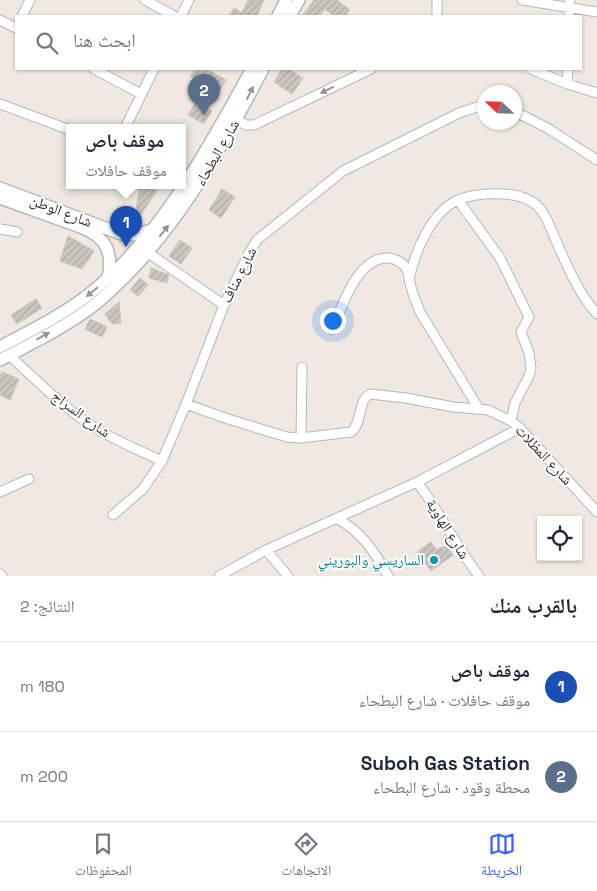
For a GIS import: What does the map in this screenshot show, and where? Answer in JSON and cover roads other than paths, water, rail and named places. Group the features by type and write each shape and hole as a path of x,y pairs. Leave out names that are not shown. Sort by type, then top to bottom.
{"street":[{"path":"22,15 30,0"},
{"path":"145,0 172,15"},
{"path":"182,15 189,0"},
{"path":"278,15 286,0"},
{"path":"290,15 298,0"},
{"path":"437,0 437,15"},
{"path":"522,0 597,12"},
{"path":"0,20 15,28"},
{"path":"96,70 141,94"},
{"path":"127,124 153,70"},
{"name":"شارع البطحاء","path":"186,182 251,70"},
{"name":"شارع البطحاء","path":"5,357 80,316 98,302 147,252 193,194 222,147 262,70"},
{"path":"237,120 254,125 369,70"},
{"path":"532,70 567,84 597,93"},
{"path":"567,84 568,70"},
{"path":"0,104 66,129"},
{"name":"شارع مناف","path":"113,515 143,489 162,461 224,305 257,240 343,171 477,107"},
{"path":"522,115 549,129 597,160"},
{"name":"شارع الوطن","path":"0,188 121,234 134,235 152,230"},
{"name":"شارع البطحاء","path":"0,347 68,310 108,279 152,230 181,189"},
{"path":"409,279 416,254 441,212 458,200 481,195 509,194 524,197 537,205 546,218 575,283 597,314"},
{"name":"شارع الوطن","path":"0,198 89,230 101,239 108,251"},
{"path":"458,200 500,258 529,316 520,332 529,353 531,368 529,376 515,403 511,421"},
{"path":"0,229 17,232"},
{"path":"108,279 110,266 108,251 116,244 121,234"},
{"path":"147,252 224,305"},
{"path":"332,330 354,280 369,266 381,259 394,259 405,267 420,312 479,409"},
{"name":"شارع السراج","path":"5,357 92,426 124,444 162,461"},
{"path":"186,404 274,434 301,438 302,367"},
{"name":"شارع المظلات","path":"301,438 351,432 357,427 364,400 370,394 496,413 520,428 597,512"},
{"path":"219,576 266,550 417,482 520,428"},
{"path":"0,492 29,478"},
{"name":"شارع الهاوية","path":"417,482 434,504 458,546 479,576"},
{"path":"336,518 356,530 376,555 388,576"},
{"path":"266,550 288,576"}],"place":[{"name":"Suboh Gas Station","path":"204,115"},
{"name":"موقف باص","path":"126,247"},
{"name":"الساريسي والبوريني","path":"434,560"}]}
